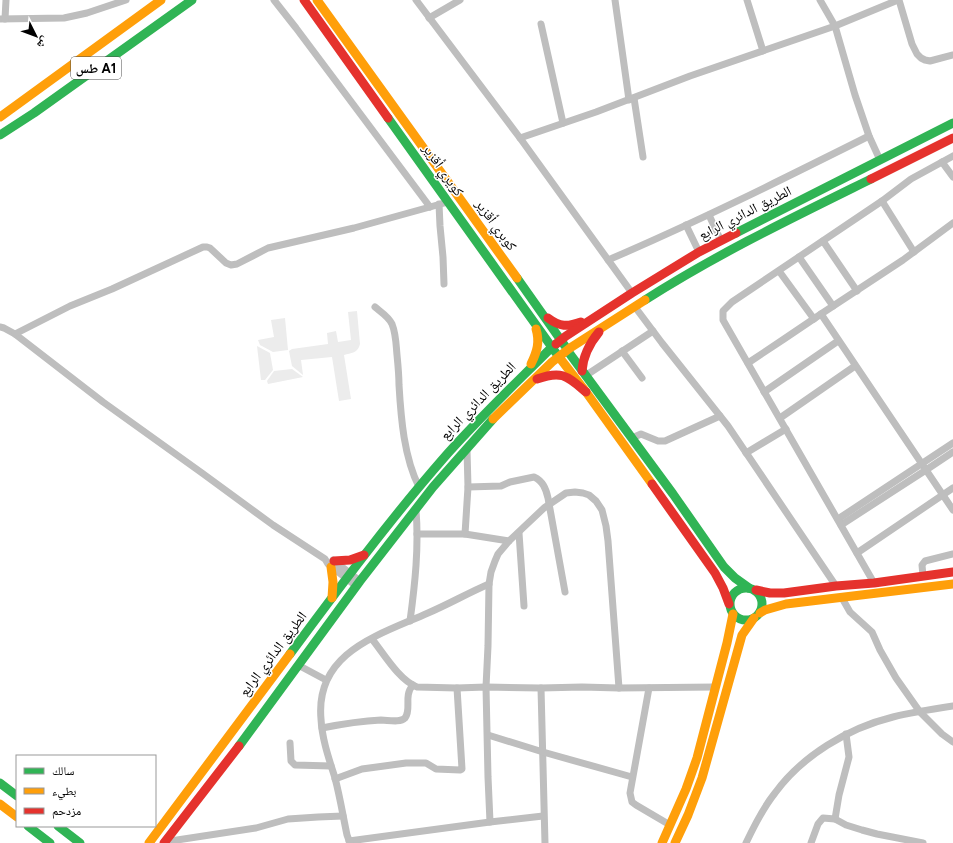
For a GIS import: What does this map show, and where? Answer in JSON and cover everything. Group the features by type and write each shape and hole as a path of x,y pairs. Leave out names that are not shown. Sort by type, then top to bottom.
{"main road":[{"path":"0,117 149,4 161,0"},
{"name":"طس A1","path":"0,135 34,113 192,0"},
{"name":"كويري أقزير","path":"304,0 443,203 586,392"},
{"name":"كوبري أقزير","path":"317,0 724,567 741,583 752,589"},
{"name":"الطريق الدائري الرابع","path":"149,843 348,576 419,487 486,412 552,348 659,275 699,252 953,124"},
{"name":"الطريق الدائري الرابع","path":"164,842 237,748 358,583 416,510 432,487 467,450 491,421 559,357 608,322 635,307 666,286 733,248 953,138"},
{"path":"538,309 554,324 561,326 571,325 597,316"},
{"path":"526,372 536,356 539,342 539,336 530,316"},
{"path":"584,373 583,361 588,349 596,335 608,322"},
{"path":"527,386 538,378 549,374 562,374 586,392 659,492 718,577 724,588 730,609 740,620 750,620 765,610 786,604 953,584"},
{"path":"332,598 334,592 330,562 350,560 364,555"},
{"path":"729,604 732,595 736,591 744,588 770,593 784,593 953,572"},
{"path":"675,843 688,815 702,778 742,635 757,616 762,605 759,593 752,589"},
{"path":"662,843 686,789 697,758 727,643 733,614"},
{"path":"0,783 16,795"},
{"path":"0,804 16,816"},
{"path":"676,811 688,815"},
{"path":"29,827 50,843"},
{"path":"59,827 80,843"}],"street":[{"path":"6,0 2,19 64,18 87,13 126,0"},
{"path":"274,0 430,207"},
{"path":"416,0 520,138 632,293"},
{"path":"429,18 460,0"},
{"path":"615,0 643,157"},
{"path":"747,0 764,51"},
{"path":"820,0 835,26 855,94 880,160"},
{"path":"520,138 632,99 690,76 835,26 898,0 912,44 917,54 921,58 930,61 953,55"},
{"path":"541,24 563,123"},
{"path":"608,260 709,215 870,136"},
{"path":"874,583 723,320 723,311 732,302 882,201 911,179 953,156"},
{"path":"942,162 953,177"},
{"path":"882,201 914,252"},
{"path":"14,334 70,306 112,289 203,247 210,248 226,263 231,265 237,264 268,248 354,228 443,203 440,226 444,257 444,284"},
{"path":"709,215 721,240"},
{"path":"686,225 699,252"},
{"path":"748,362 857,291 952,226"},
{"path":"823,241 857,291"},
{"path":"799,257 833,306"},
{"path":"779,271 814,319"},
{"path":"375,307 391,322 396,339 400,407 403,428 412,473 419,487"},
{"path":"635,307 728,426 836,586"},
{"path":"821,314 953,510"},
{"path":"0,328 4,328 14,334 103,402 273,525 330,562 358,583"},
{"path":"584,373 622,352 653,331"},
{"path":"764,392 838,341"},
{"path":"622,352 642,378"},
{"path":"780,418 855,366"},
{"path":"632,438 641,434 658,441 665,441 720,416"},
{"path":"746,453 786,429"},
{"path":"839,522 953,443"},
{"path":"464,534 468,487 467,450"},
{"path":"839,522 926,470 953,452"},
{"path":"468,487 501,486 510,482 534,477 539,479 544,486 550,504 565,592"},
{"path":"857,553 953,488"},
{"path":"490,822 486,687 489,584 491,572 498,554 509,541 550,504 566,493 575,492 589,495 602,510 608,541 619,688"},
{"path":"410,621 414,589 417,534 416,510"},
{"path":"519,533 524,606"},
{"path":"417,534 464,534 509,541"},
{"path":"923,576 922,565 924,561 953,554"},
{"path":"489,584 380,634 359,645 343,656 336,664 324,685 320,706 322,728 349,842 543,816"},
{"path":"842,598 850,612 872,632 880,650 896,678 920,712 942,734 953,742"},
{"path":"372,639 400,676 418,687 715,687"},
{"path":"298,665 326,680"},
{"path":"322,728 357,722 383,720 400,721 406,716 408,709 409,689 413,685"},
{"path":"335,779 362,769 406,764 426,763 436,769 462,769 457,688"},
{"path":"541,688 543,816 545,843"},
{"path":"649,688 630,793 632,802 670,825"},
{"path":"746,843 756,822 775,793 788,777 811,756 846,734 865,726 892,717 953,706"},
{"path":"835,819 839,795 849,757 846,734"},
{"path":"488,735 543,752 632,776"},
{"path":"290,743 291,761 295,765 331,766"},
{"path":"164,842 256,828 288,819 343,816"},
{"path":"811,843 818,824 823,818 835,819 846,825 862,830 907,841 923,843"}],"shaded area":[{"path":"357,311 360,344 356,351 344,355 351,399 339,401 332,357 301,360 303,375 292,366 289,351 292,349 328,344 327,333 336,331 338,342 351,340 348,312"},
{"path":"285,318 288,350 273,352 260,345 258,340 274,337 271,320"},
{"path":"257,346 270,353 273,370 265,380 261,380"},
{"path":"292,369 303,377 268,384 267,381 274,371"}],"traffic: fast":[{"path":"0,135 34,113 192,0"},
{"path":"388,118 556,353"},
{"path":"736,233 953,123"},
{"path":"645,300 728,252 871,179"},
{"path":"517,278 565,346"},
{"path":"290,654 345,580 422,483 481,418 556,344"},
{"path":"567,350 673,494 724,567 735,578 749,588"},
{"path":"239,746 360,581 433,487 493,419"},
{"path":"743,588 749,588 758,592 762,604 758,616 749,620 743,620 734,616 730,607 730,601 734,592 743,588"},
{"path":"0,783 16,795"},
{"path":"29,827 50,843"},
{"path":"59,827 80,843"}],"traffic: slow":[{"path":"0,117 161,0"},
{"path":"317,0 517,278"},
{"path":"493,419 552,362 570,348 645,300"},
{"path":"531,364 537,347 538,338 536,329"},
{"path":"559,357 652,484"},
{"path":"331,567 333,582 332,598"},
{"path":"760,613 786,604 953,584"},
{"path":"662,843 686,789 697,758 727,643 733,614"},
{"path":"675,843 688,815 702,778 742,635 754,618"},
{"path":"149,843 290,654"},
{"path":"0,804 16,816"}],"traffic: jam":[{"path":"304,0 388,118"},
{"path":"871,179 953,138"},
{"path":"556,344 632,293 699,252 736,233"},
{"path":"548,318 560,325 572,325 581,322"},
{"path":"582,371 587,350 599,332"},
{"path":"537,379 553,375 564,376 569,378 586,392"},
{"path":"652,484 715,573 729,604"},
{"path":"334,561 350,560 364,555"},
{"path":"756,590 770,593 784,593 953,572"},
{"path":"164,843 239,746"}]}
